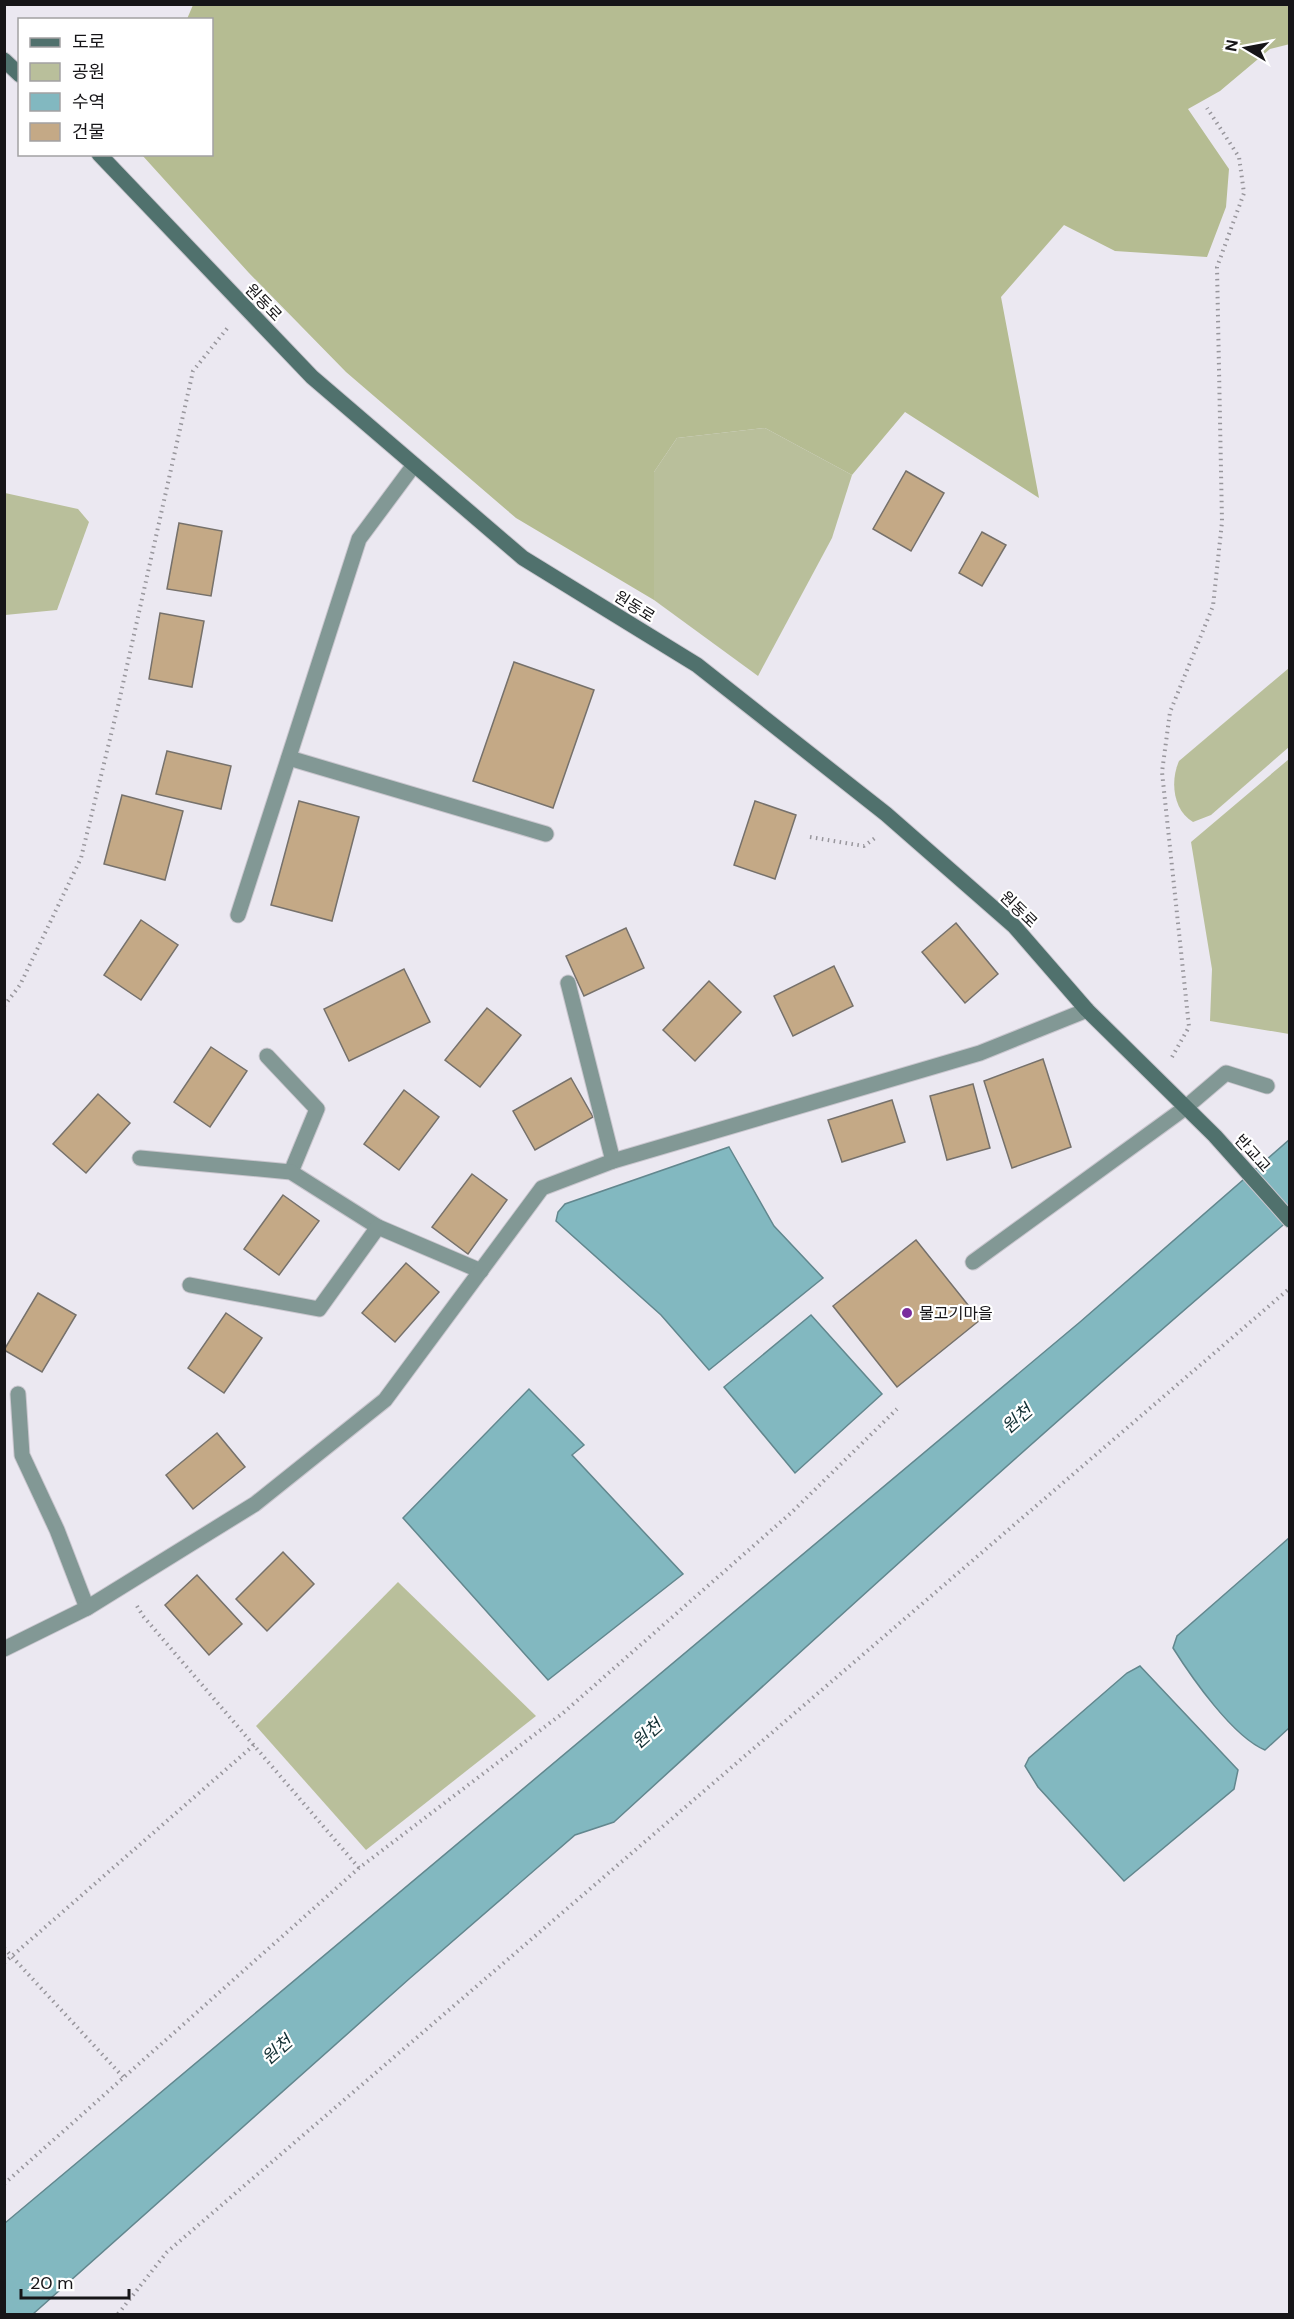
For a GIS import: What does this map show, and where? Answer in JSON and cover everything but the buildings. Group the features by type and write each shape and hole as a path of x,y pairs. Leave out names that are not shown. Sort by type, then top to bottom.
{"street":[{"path":"4,60 18,73"},
{"name":"원동로","path":"101,156 312,377 523,558 697,665 894,821 1014,926 1087,1011 1185,1108"},
{"path":"238,915 359,539 414,465"},
{"path":"289,758 546,834"},
{"path":"568,983 613,1161"},
{"path":"4,1649 87,1608 255,1504 385,1400 542,1188 613,1161 980,1053 1087,1011"},
{"path":"267,1056 316,1109 291,1172"},
{"path":"973,1262 1185,1108 1226,1073 1268,1086"},
{"name":"반교교","path":"1185,1108 1215,1136 1290,1220"},
{"path":"140,1158 291,1172 378,1227 481,1271"},
{"path":"190,1285 319,1309 378,1227"},
{"path":"18,1394 22,1455 57,1530 87,1608"}],"path":[{"path":"1159,1082 1189,1027 1162,772 1170,712 1213,606 1222,522 1217,267 1244,193 1239,157 1207,108"},
{"path":"4,1006 20,985 81,858 118,706 193,371 244,306"},
{"path":"810,837 864,846 894,821"},
{"path":"118,2314 167,2252 1290,1288"},
{"path":"4,2184 359,1868 563,1713 792,1512 897,1409"},
{"path":"125,1585 143,1616 359,1868"},
{"path":"4,1963 254,1745"},
{"path":"4,1948 124,2078"}],"green space":[{"path":"1289,4 1290,44 1270,49 1220,91 1188,109 1229,169 1226,207 1207,257 1115,251 1064,225 1001,297 1039,498 905,412 852,475 765,428 677,438 654,472 654,600 516,518 346,372 249,273 143,156 213,156 213,18 187,18 193,5"},
{"path":"765,428 852,475 832,538 758,676 654,600 654,472 677,438"},
{"path":"5,493 78,509 89,522 57,610 5,615"},
{"path":"1289,668 1289,747 1211,815 1193,822 1186,817 1177,803 1174,786 1179,761"},
{"path":"1289,759 1289,1034 1210,1021 1212,969 1191,842"},
{"path":"398,1582 536,1716 366,1850 256,1726"}],"water":[{"name":"원천","path":"1289,1140 1289,1220 1034,1442 614,1822 575,1835 409,1979 33,2314 5,2314 5,2223 1080,1322"},
{"path":"729,1147 774,1226 823,1278 709,1370 661,1315 556,1221 558,1212 565,1204"},
{"path":"811,1315 882,1394 795,1473 724,1387"},
{"path":"529,1389 584,1445 572,1455 683,1574 548,1680 403,1518"},
{"path":"1289,1538 1289,1728 1265,1750 1240,1733 1227,1720 1202,1690 1173,1648 1177,1636"},
{"path":"1140,1666 1238,1770 1234,1789 1124,1881 1038,1787 1025,1766 1029,1758 1127,1673"}],"place":[{"name":"물고기마을","path":"907,1313"}]}
